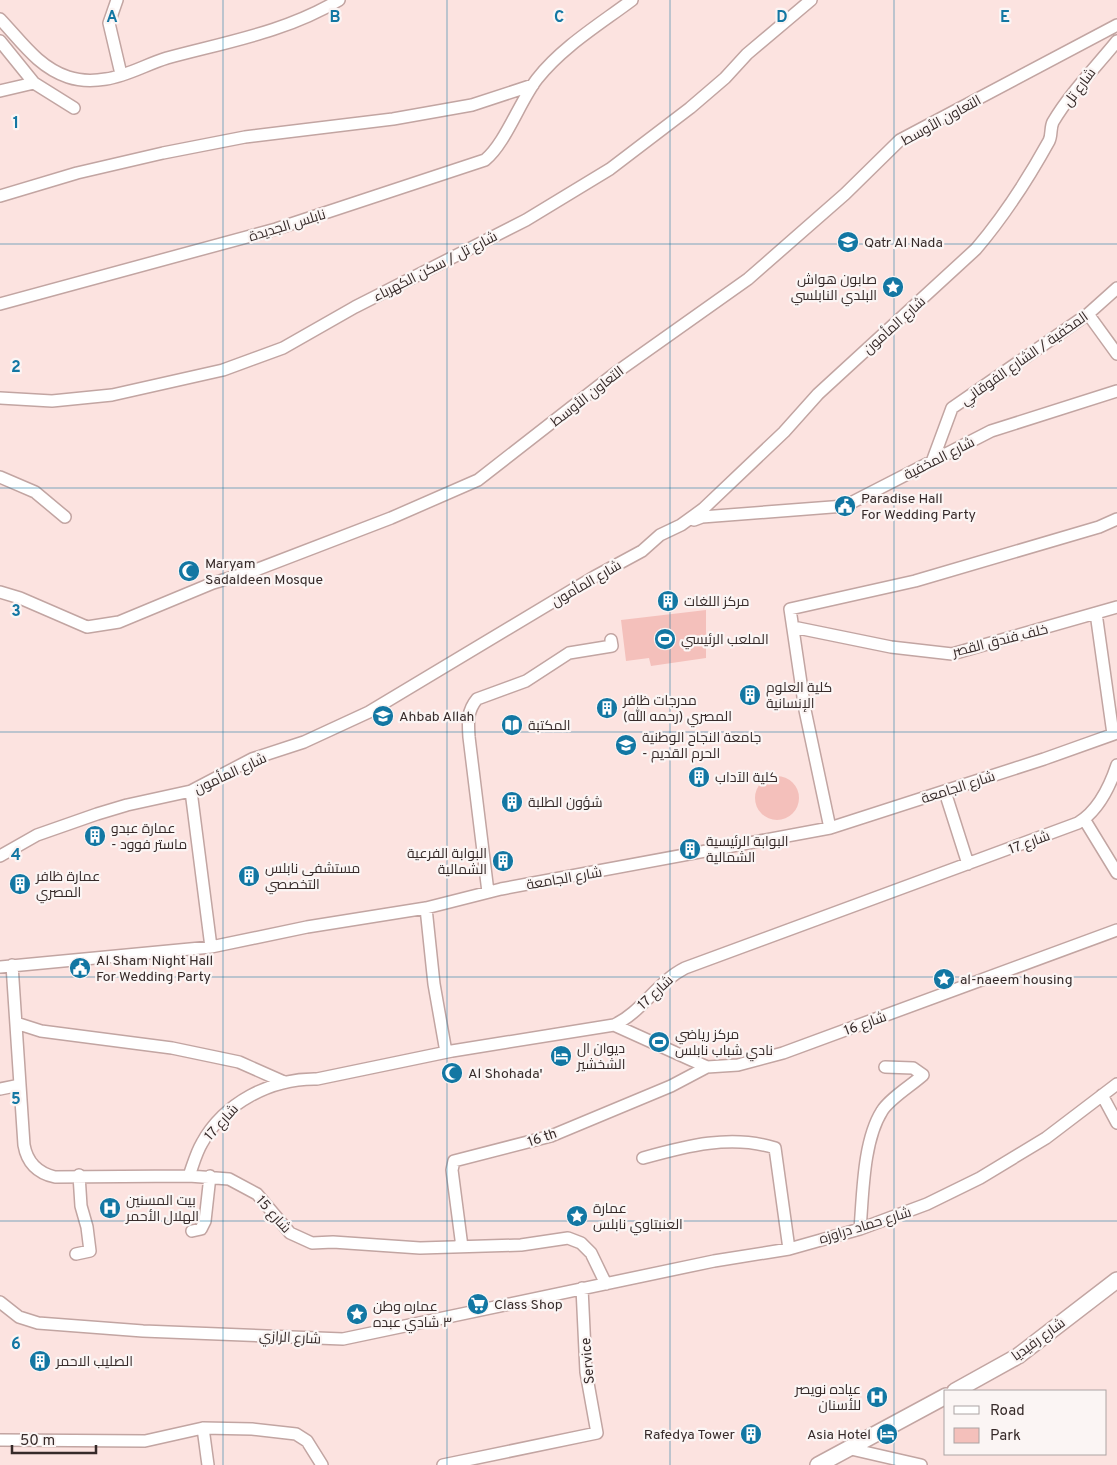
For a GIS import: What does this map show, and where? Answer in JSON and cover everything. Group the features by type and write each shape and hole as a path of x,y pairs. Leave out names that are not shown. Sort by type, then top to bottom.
{"main road":[{"name":"شارع رفيديا","path":"957,1390 1018,1356 1117,1280"},
{"path":"818,1465 851,1449 944,1397"}],"street":[{"path":"117,0 110,23 112,40 121,74"},
{"path":"0,19 33,56 63,75 77,79 94,80 267,33 310,16 339,0"},
{"name":"نابلس الجديدة","path":"0,304 276,229 479,163 495,150 533,85 567,48 632,0"},
{"name":"شارع تل / سكن الكهرباء","path":"0,398 52,401 112,395 223,370 283,348 355,307 526,220 610,169 719,84 747,54 811,0"},
{"name":"التعاون الأوسط","path":"0,592 20,598 87,627 107,625 391,518 478,480 614,374 748,278 844,194 900,140 1117,25"},
{"path":"0,41 34,83 74,108"},
{"name":"شارع تل","path":"1050,138 1052,124 1088,74 1117,41"},
{"path":"0,91 34,83"},
{"name":"نابلس الجديدة","path":"0,196 45,181 162,153 245,137 392,120 472,105 533,85"},
{"name":"شارع المأمون","path":"0,856 38,835 97,814 126,805 191,791 252,759 304,742 369,712 594,577 642,551 660,535 681,525 721,494 784,432 818,394 970,254 1010,205 1050,138"},
{"name":"المخفية / الشارع الفوقاني","path":"932,462 952,408 1088,314 1117,288"},
{"path":"1088,314 1117,354"},
{"name":"شارع المخفية","path":"672,529 702,517 845,506 991,431 1117,391"},
{"path":"0,477 35,492 65,517"},
{"path":"830,828 805,710 790,609 916,581 1117,519"},
{"name":"خلف فندق القصر","path":"793,627 891,647 952,654 1117,608"},
{"path":"1096,614 1115,734"},
{"path":"488,892 468,713 482,696 536,676 569,653 612,646 610,640"},
{"name":"شارع الجامعة","path":"6,966 211,946 307,927 426,908 488,892 830,828 945,792 1115,734"},
{"path":"1117,765 1112,781 1084,819 1117,874"},
{"path":"191,791 211,946"},
{"path":"945,792 968,864"},
{"name":"شارع 17","path":"189,1176 202,1143 222,1118 244,1097 284,1082 317,1079 446,1052 614,1025 629,1016 666,980 685,968 968,864 1084,819"},
{"path":"426,908 434,984 446,1052"},
{"name":"شارع 16","path":"614,1025 707,1067 738,1065 772,1057 1117,930"},
{"name":"شارع 15","path":"6,966 16,1022 24,1145 31,1163 48,1175 210,1176 229,1179 248,1188 265,1201 284,1228 304,1241 320,1244 333,1242 420,1248 522,1245 561,1238 575,1240 592,1252 606,1284"},
{"path":"16,1022 41,1031 172,1048 239,1062 284,1082"},
{"name":"16 th","path":"462,1247 452,1170 454,1161 551,1136 671,1086 707,1067"},
{"path":"860,1229 865,1174 872,1132 882,1110 923,1075 913,1068 885,1067"},
{"path":"0,1089 20,1084"},
{"name":"شارع حماد دراوزه","path":"582,1288 714,1261 789,1249 860,1229 913,1210 980,1178 1046,1138 1117,1084"},
{"path":"1102,1095 1117,1123"},
{"path":"643,1158 696,1144 756,1142 775,1148 789,1249"},
{"path":"76,1254 90,1251 87,1227 81,1206 79,1175"},
{"path":"192,1231 201,1229 206,1221 210,1176"},
{"name":"شارع الرازي","path":"0,1302 19,1317 46,1324 143,1331 343,1339 582,1288"},
{"name":"Service","path":"443,1465 597,1433 586,1372 582,1288"},
{"path":"0,1440 144,1441 203,1428 252,1429 296,1434 307,1441 322,1465"},
{"path":"203,1428 208,1465"},
{"path":"851,1449 921,1465"}],"green space":[{"name":"الملعب الرئيسي","path":"706,610 706,658 651,666 649,658 626,661 621,620"},
{"path":"777,776 789,780 795,786 799,798 795,810 789,816 777,820 765,816 759,810 755,798 759,786 765,780"}],"place":[{"name":"Qatr Al Nada","path":"848,242"},
{"name":"صابون هواش البلدي النابلسي","path":"893,287"},
{"name":"Paradise Hall For Wedding Party","path":"845,506"},
{"name":"Maryam Sadaldeen Mosque","path":"189,571"},
{"name":"مركز اللغات","path":"668,601"},
{"name":"الملعب الرئيسي","path":"665,639"},
{"name":"كلية العلوم الإنسانية","path":"750,695"},
{"name":"مدرجات ظافر المصري (رحمه الله)","path":"607,708"},
{"name":"Ahbab Allah","path":"383,716"},
{"name":"المكتبة","path":"512,725"},
{"name":"جامعة النجاح الوطنية - الحرم القديم","path":"626,745"},
{"name":"كلية الآداب","path":"699,777"},
{"name":"شؤون الطلبة","path":"512,802"},
{"name":"عمارة عبدو - ماستر فوود","path":"95,836"},
{"name":"البوابة الرئيسية الشمالية","path":"690,849"},
{"name":"البوابة الفرعية الشمالية","path":"503,861"},
{"name":"مستشفى نابلس التخصصي","path":"249,876"},
{"name":"عمارة ظافر المصري","path":"20,884"},
{"name":"Al Sham Night Hall For Wedding Party","path":"80,968"},
{"name":"al-naeem housing","path":"944,979"},
{"name":"مركز رياضي نادي شباب نابلس","path":"659,1042"},
{"name":"ديوان ال الشخشير","path":"561,1056"},
{"name":"Al Shohada'","path":"452,1073"},
{"name":"بيت المسنين الهلال الأحمر","path":"110,1208"},
{"name":"عمارة العنبتاوي نابلس","path":"577,1216"},
{"name":"Class Shop","path":"478,1304"},
{"name":"عماره وطن ٣ شادي عبده","path":"357,1314"},
{"name":"الصليب الاحمر","path":"40,1361"},
{"name":"عياده نويصر للأسنان","path":"877,1397"},
{"name":"Rafedya Tower","path":"751,1434"},
{"name":"Asia Hotel","path":"887,1434"}]}
